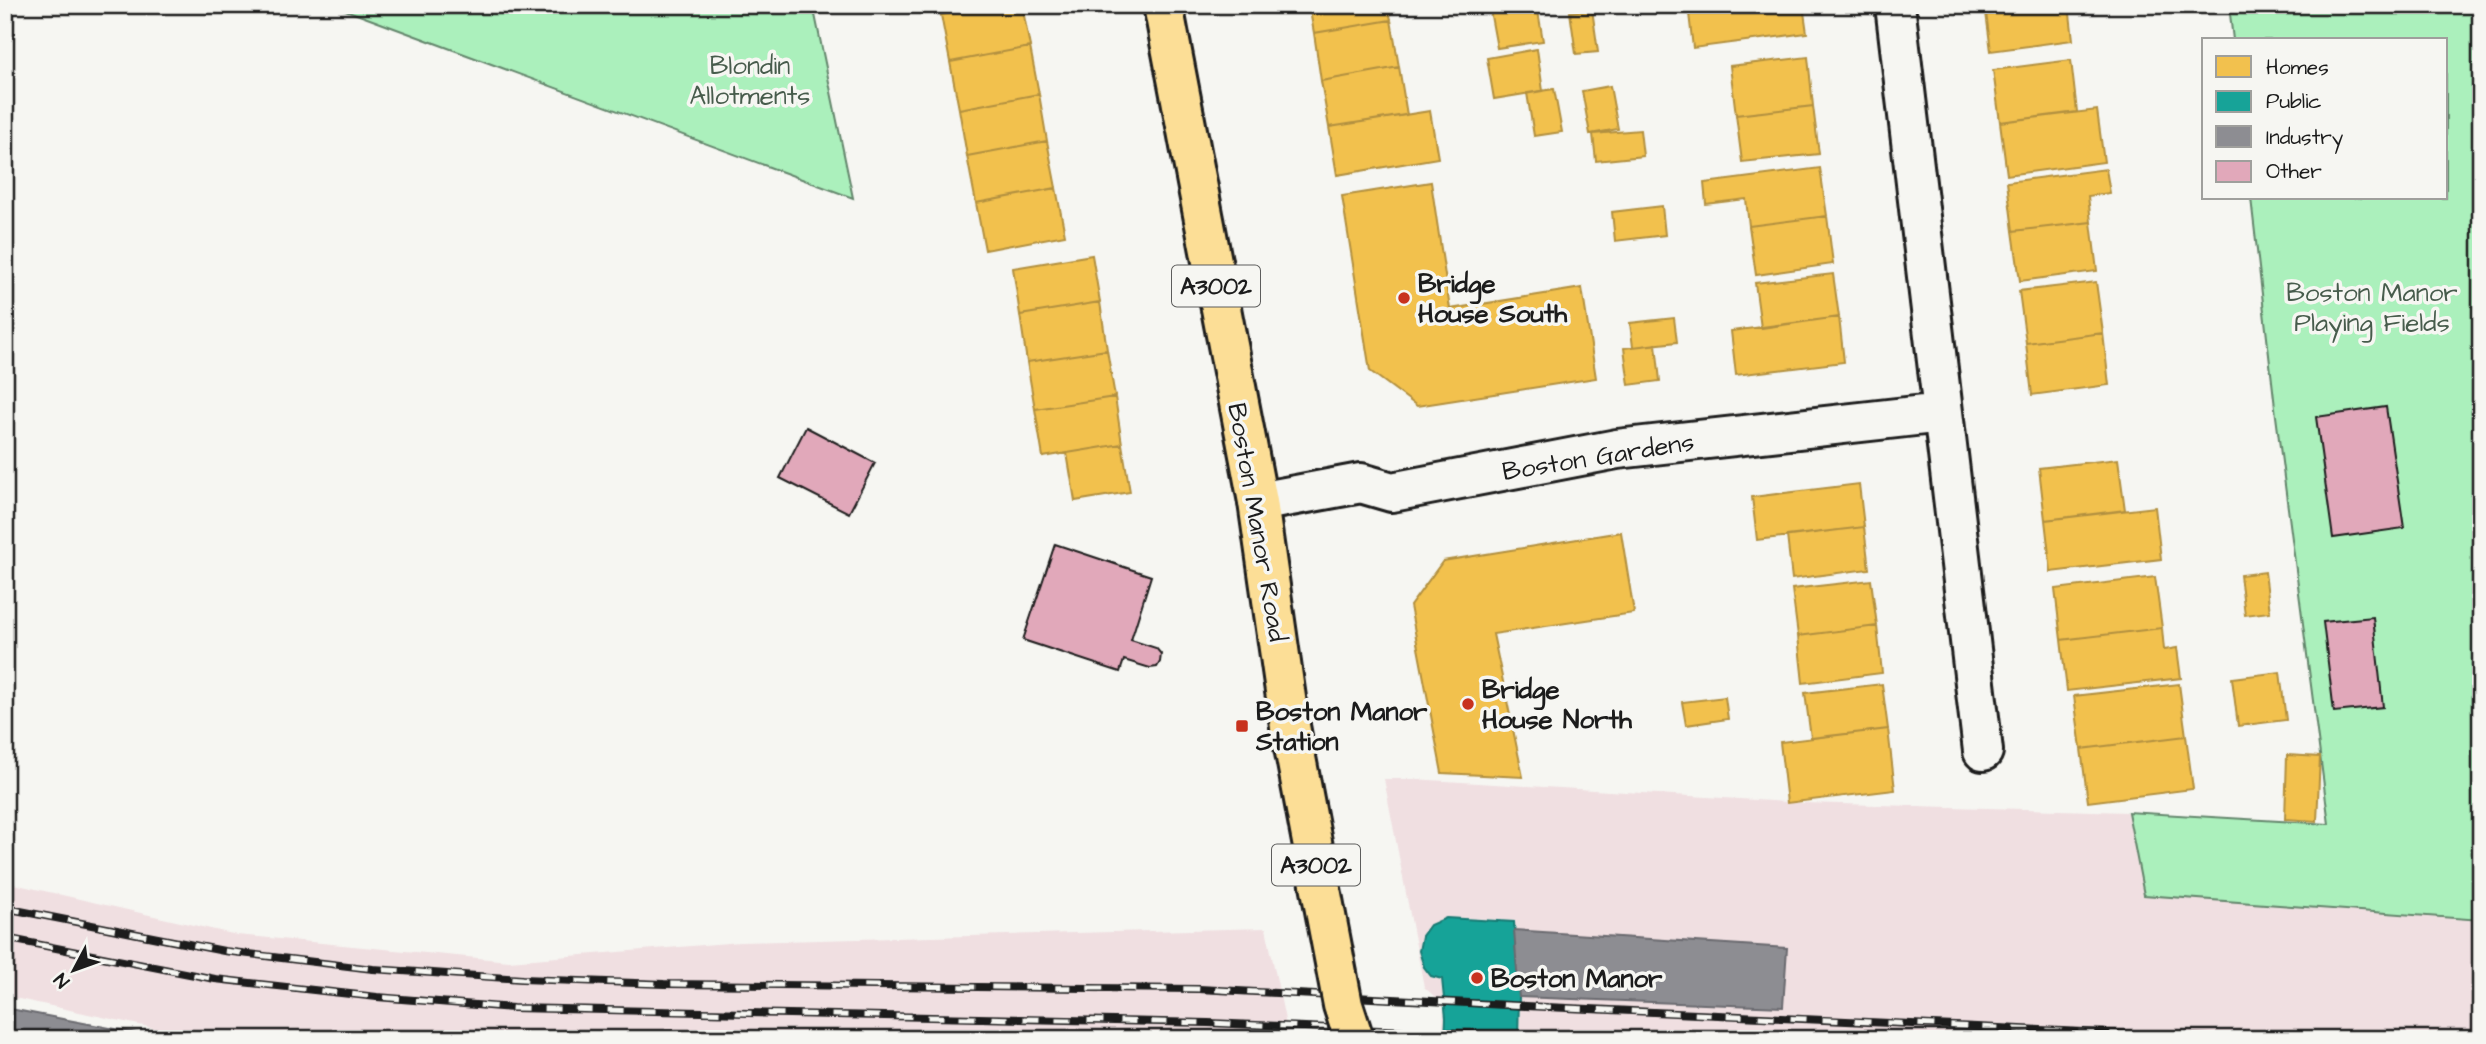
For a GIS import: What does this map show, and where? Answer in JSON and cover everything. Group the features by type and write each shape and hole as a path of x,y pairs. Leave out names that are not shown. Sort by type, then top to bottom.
{"main road":[{"name":"Boston Manor Road","path":"1163,5 1258,502 1290,726 1343,1005 1354,1039"}],"street":[{"path":"1895,5 1983,751"},
{"name":"Boston Gardens","path":"1258,502 1361,484 1392,492 1617,449 1942,412"}],"shaded area":[{"path":"1384,779 1804,803 2128,812 2329,824 2481,829 2481,1039 1443,1039 1444,1000 1424,987"},
{"path":"5,882 237,935 509,961 740,942 1266,928 1289,1039 204,1039 5,996"}],"green space":[{"name":"Blondin Allotments","path":"332,5 813,5 853,198"},
{"name":"Boston Manor Playing Fields","path":"2229,5 2481,5 2481,920 2144,895 2128,812 2329,824 2276,416 2251,200 2448,200 2448,38 2233,38"}],"building: Homes":[{"path":"939,5 991,5 941,15"},
{"path":"991,5 1022,5 1030,47 950,62 941,15"},
{"path":"1309,5 1388,5 1391,20 1314,33"},
{"path":"1489,5 1537,5 1543,41 1497,48"},
{"path":"1688,5 1803,5 1807,33 1693,48"},
{"path":"1985,5 2069,5 2073,40 1991,51"},
{"path":"1592,9 1598,52 1576,54 1570,12"},
{"path":"1391,20 1399,67 1321,81 1314,33"},
{"path":"1030,47 1039,94 959,109 950,62"},
{"path":"1537,49 1543,91 1494,99 1487,58"},
{"path":"1808,57 1813,106 1736,115 1730,66"},
{"path":"2071,60 2077,112 2000,122 1993,70"},
{"path":"1399,67 1407,115 1329,127 1321,81"},
{"path":"1610,86 1618,129 1590,134 1582,91"},
{"path":"1554,89 1562,132 1534,136 1527,93"},
{"path":"1039,94 1047,141 967,156 959,109"},
{"path":"1813,106 1819,154 1742,162 1736,115"},
{"path":"2097,110 2104,162 2007,175 2000,122"},
{"path":"1430,111 1438,158 1337,175 1329,127"},
{"path":"1640,130 1643,156 1596,161 1593,134"},
{"path":"1047,141 1056,188 976,203 967,156"},
{"path":"1820,168 1827,216 1749,226 1746,199 1706,204 1704,183"},
{"path":"2106,169 2110,193 2088,196 2091,222 2013,231 2007,182"},
{"name":"Bridge House South","path":"1431,182 1450,309 1582,288 1596,378 1417,406 1370,371 1342,196"},
{"path":"1056,188 1065,235 985,250 976,203"},
{"path":"1662,206 1665,235 1615,241 1612,212"},
{"path":"1827,216 1833,264 1756,275 1749,226"},
{"path":"2091,222 2097,271 2020,281 2013,231"},
{"path":"1092,255 1100,302 1020,315 1013,268"},
{"path":"1833,274 1839,317 1761,328 1755,283"},
{"path":"2096,282 2103,333 2026,343 2019,291"},
{"path":"1100,302 1107,350 1027,362 1020,315"},
{"path":"1839,317 1844,362 1736,375 1731,331"},
{"path":"1674,318 1677,342 1633,347 1630,323"},
{"path":"2103,333 2109,385 2032,395 2026,343"},
{"path":"1656,344 1660,381 1629,385 1624,348"},
{"path":"1107,350 1115,397 1035,409 1027,362"},
{"path":"1115,397 1122,444 1043,457 1035,409"},
{"path":"1122,444 1130,492 1075,501 1067,453"},
{"path":"2118,459 2125,510 2045,520 2039,468"},
{"path":"1859,484 1864,527 1757,540 1752,497"},
{"path":"2155,507 2161,559 2051,572 2045,520"},
{"path":"1864,527 1869,569 1792,579 1787,536"},
{"name":"Bridge House North","path":"1621,532 1634,613 1493,634 1523,777 1442,773 1410,606 1443,561"},
{"path":"2265,572 2270,612 2245,615 2240,575"},
{"path":"2155,577 2162,628 2061,640 2055,589"},
{"path":"1871,580 1877,626 1798,636 1792,589"},
{"path":"1877,626 1882,673 1803,683 1798,636"},
{"path":"2162,628 2164,650 2177,648 2181,678 2067,691 2061,640"},
{"path":"2280,672 2286,720 2238,726 2232,678"},
{"path":"1882,684 1888,729 1811,738 1805,693"},
{"path":"2179,684 2186,736 2081,749 2074,696"},
{"path":"1725,697 1728,719 1686,725 1682,702"},
{"path":"1888,729 1895,790 1787,803 1780,742"},
{"path":"2186,736 2193,789 2088,802 2081,749"},
{"path":"2287,755 2320,757 2317,821 2285,819"}],"building: Public":[{"name":"Boston Manor","path":"1446,918 1514,922 1519,997 1518,1039 1445,1039 1442,979 1431,976 1424,967 1419,951 1422,936 1430,925"}],"building: Industry":[{"path":"1514,930 1787,948 1783,1007 1519,997"},
{"path":"5,1008 152,1036 151,1039 5,1039"}],"building: Other":[{"path":"2386,407 2404,528 2333,538 2316,417"},
{"path":"806,427 875,463 849,513 780,478"},
{"path":"1055,544 1151,576 1131,640 1156,648 1161,654 1157,667 1150,668 1124,660 1120,672 1023,640"},
{"path":"2373,617 2383,707 2334,712 2323,622"}],"railway":[{"path":"5,908 224,951 373,969 522,979 664,984 1199,989 2234,1039"},
{"path":"5,938 215,979 377,997 513,1008 1208,1023 1598,1039"}],"place":[{"name":"Bridge House South","path":"1404,298"},
{"name":"Bridge House North","path":"1468,704"},
{"name":"Boston Manor Station","path":"1242,726"},
{"name":"Boston Manor","path":"1477,978"}]}
